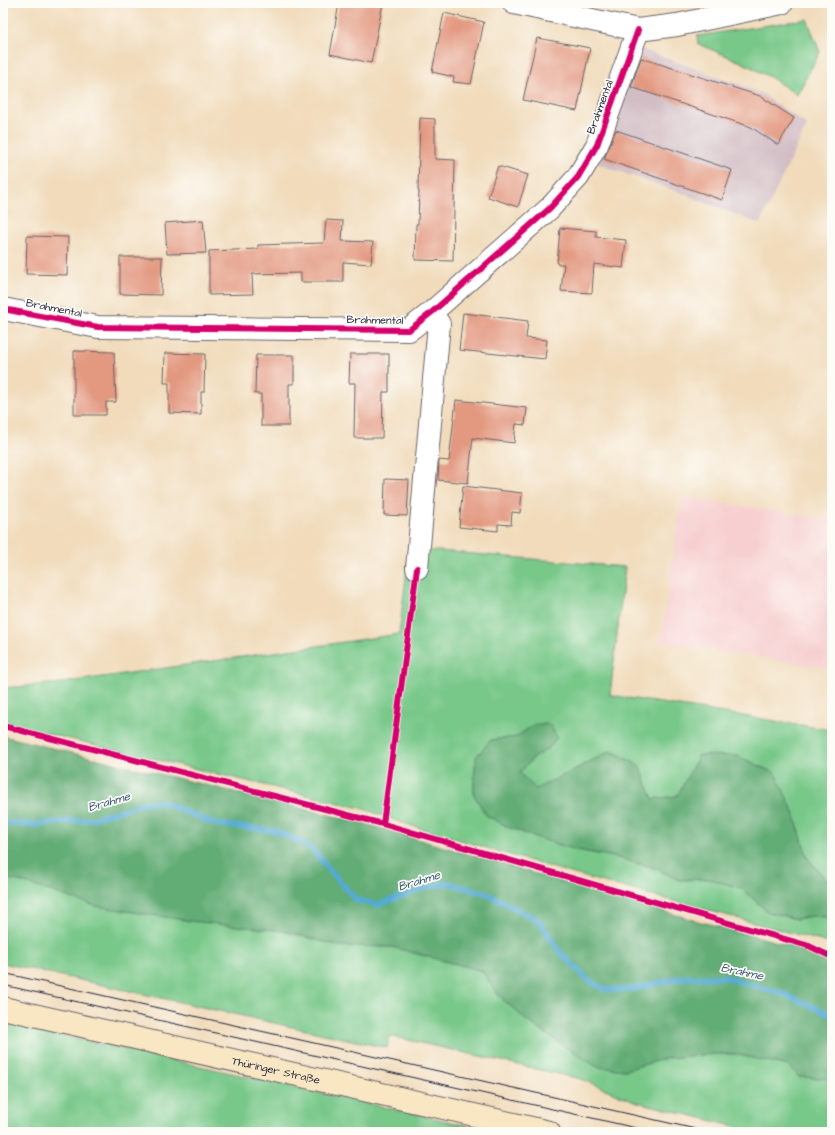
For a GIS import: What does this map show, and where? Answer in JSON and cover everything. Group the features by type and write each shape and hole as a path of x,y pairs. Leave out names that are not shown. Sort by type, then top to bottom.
{"main road":[{"name":"Thüringer Straße","path":"3,1008 549,1132"}],"street":[{"path":"514,3 638,30 677,25 738,7 782,3"},
{"name":"Brahmental","path":"3,309 98,327 409,330 431,313 550,208 578,177 597,145 638,30"},
{"path":"417,568 439,324 431,313"}],"shaded area":[{"path":"639,48 761,93 807,125 760,224 676,191 598,164"},
{"path":"682,497 832,520 832,669 660,642"}],"green space":[{"path":"807,19 820,52 797,95 770,77 741,62 698,44 697,36"},
{"path":"409,551 440,551 625,567 610,695 832,730 832,883 829,883 807,857 794,812 699,756 677,796 653,799 639,765 611,751 536,789 520,773 532,759 551,746 535,724 516,737 491,740 476,757 474,795 486,815 508,827 541,839 572,849 614,857 655,868 679,880 709,879 741,888 768,912 796,919 813,916 827,917 832,921 832,944 574,874 400,822 361,808 3,723 3,688 61,683 399,634"},
{"path":"535,724 550,724 557,737 551,746 532,759 520,773 536,789 611,751 639,765 653,799 677,796 699,755 738,756 775,773 794,812 807,857 829,883 832,883 832,921 827,917 813,916 796,919 768,912 741,888 709,879 679,880 655,868 614,857 572,849 541,839 508,827 486,815 474,795 476,757 491,740 516,737"},
{"path":"3,736 362,823 690,919 793,946 826,957 832,955 832,1079 799,1077 789,1066 734,1054 667,1058 625,1070 597,1067 526,1020 497,994 482,971 392,947 340,946 283,931 189,921 95,906 19,881 3,878"},
{"path":"3,878 283,931 340,946 392,947 482,971 498,994 526,1020 558,1042 625,1070 667,1058 734,1054 789,1066 799,1077 832,1079 832,1132 762,1132 749,1130 634,1101 581,1079 390,1036 387,1048 3,963"},
{"path":"3,1021 38,1030 496,1132 3,1132"}],"building":[{"path":"339,3 383,3 371,63 330,54"},
{"path":"444,13 484,22 471,84 453,82 454,77 432,72"},
{"path":"537,38 590,48 577,111 523,100"},
{"path":"641,58 760,96 794,118 778,145 751,127 631,87"},
{"path":"420,118 435,119 435,159 455,160 453,261 415,260 416,224 418,224"},
{"path":"616,130 732,170 722,200 604,159"},
{"path":"498,166 528,175 518,207 488,197"},
{"path":"203,220 206,253 167,254 165,223"},
{"path":"326,220 343,221 342,241 373,242 371,264 343,262 343,282 301,282 301,273 252,274 253,294 209,295 209,251 258,249 258,245 324,243"},
{"path":"560,228 596,231 596,237 626,240 623,268 594,264 592,293 561,291 564,264 557,264"},
{"path":"27,236 68,237 67,275 26,274"},
{"path":"120,257 162,257 161,295 120,294"},
{"path":"463,313 528,321 526,338 547,340 545,359 459,350"},
{"path":"74,351 114,352 116,402 106,402 106,415 74,415"},
{"path":"165,353 205,354 204,392 201,392 201,414 169,413 169,383 164,383"},
{"path":"350,354 389,354 389,392 383,392 382,438 354,438 355,383 349,383"},
{"path":"256,355 294,355 294,384 289,384 289,426 261,426 261,394 255,394"},
{"path":"456,400 527,408 525,425 516,424 514,443 473,438 468,483 438,480 439,460 449,461"},
{"path":"385,479 409,480 407,516 384,515"},
{"path":"463,486 522,493 520,513 512,512 511,525 498,524 498,531 459,527"}],"waterway":[{"name":"Brahme","path":"3,823 32,825 93,819 145,803 162,802 215,824 275,831 301,842 311,848 356,900 378,905 424,888 447,883 485,893 538,920 560,952 588,980 606,990 634,989 680,978 724,977 781,993 832,1015"}],"tram line":[{"path":"3,973 709,1132"},
{"path":"3,985 654,1132"}],"cycle path":[{"path":"3,309 98,327 409,330 431,313 550,208 578,177 597,145 638,30"},
{"path":"383,824 417,568"},
{"path":"3,726 383,824 809,946 832,957"}]}
